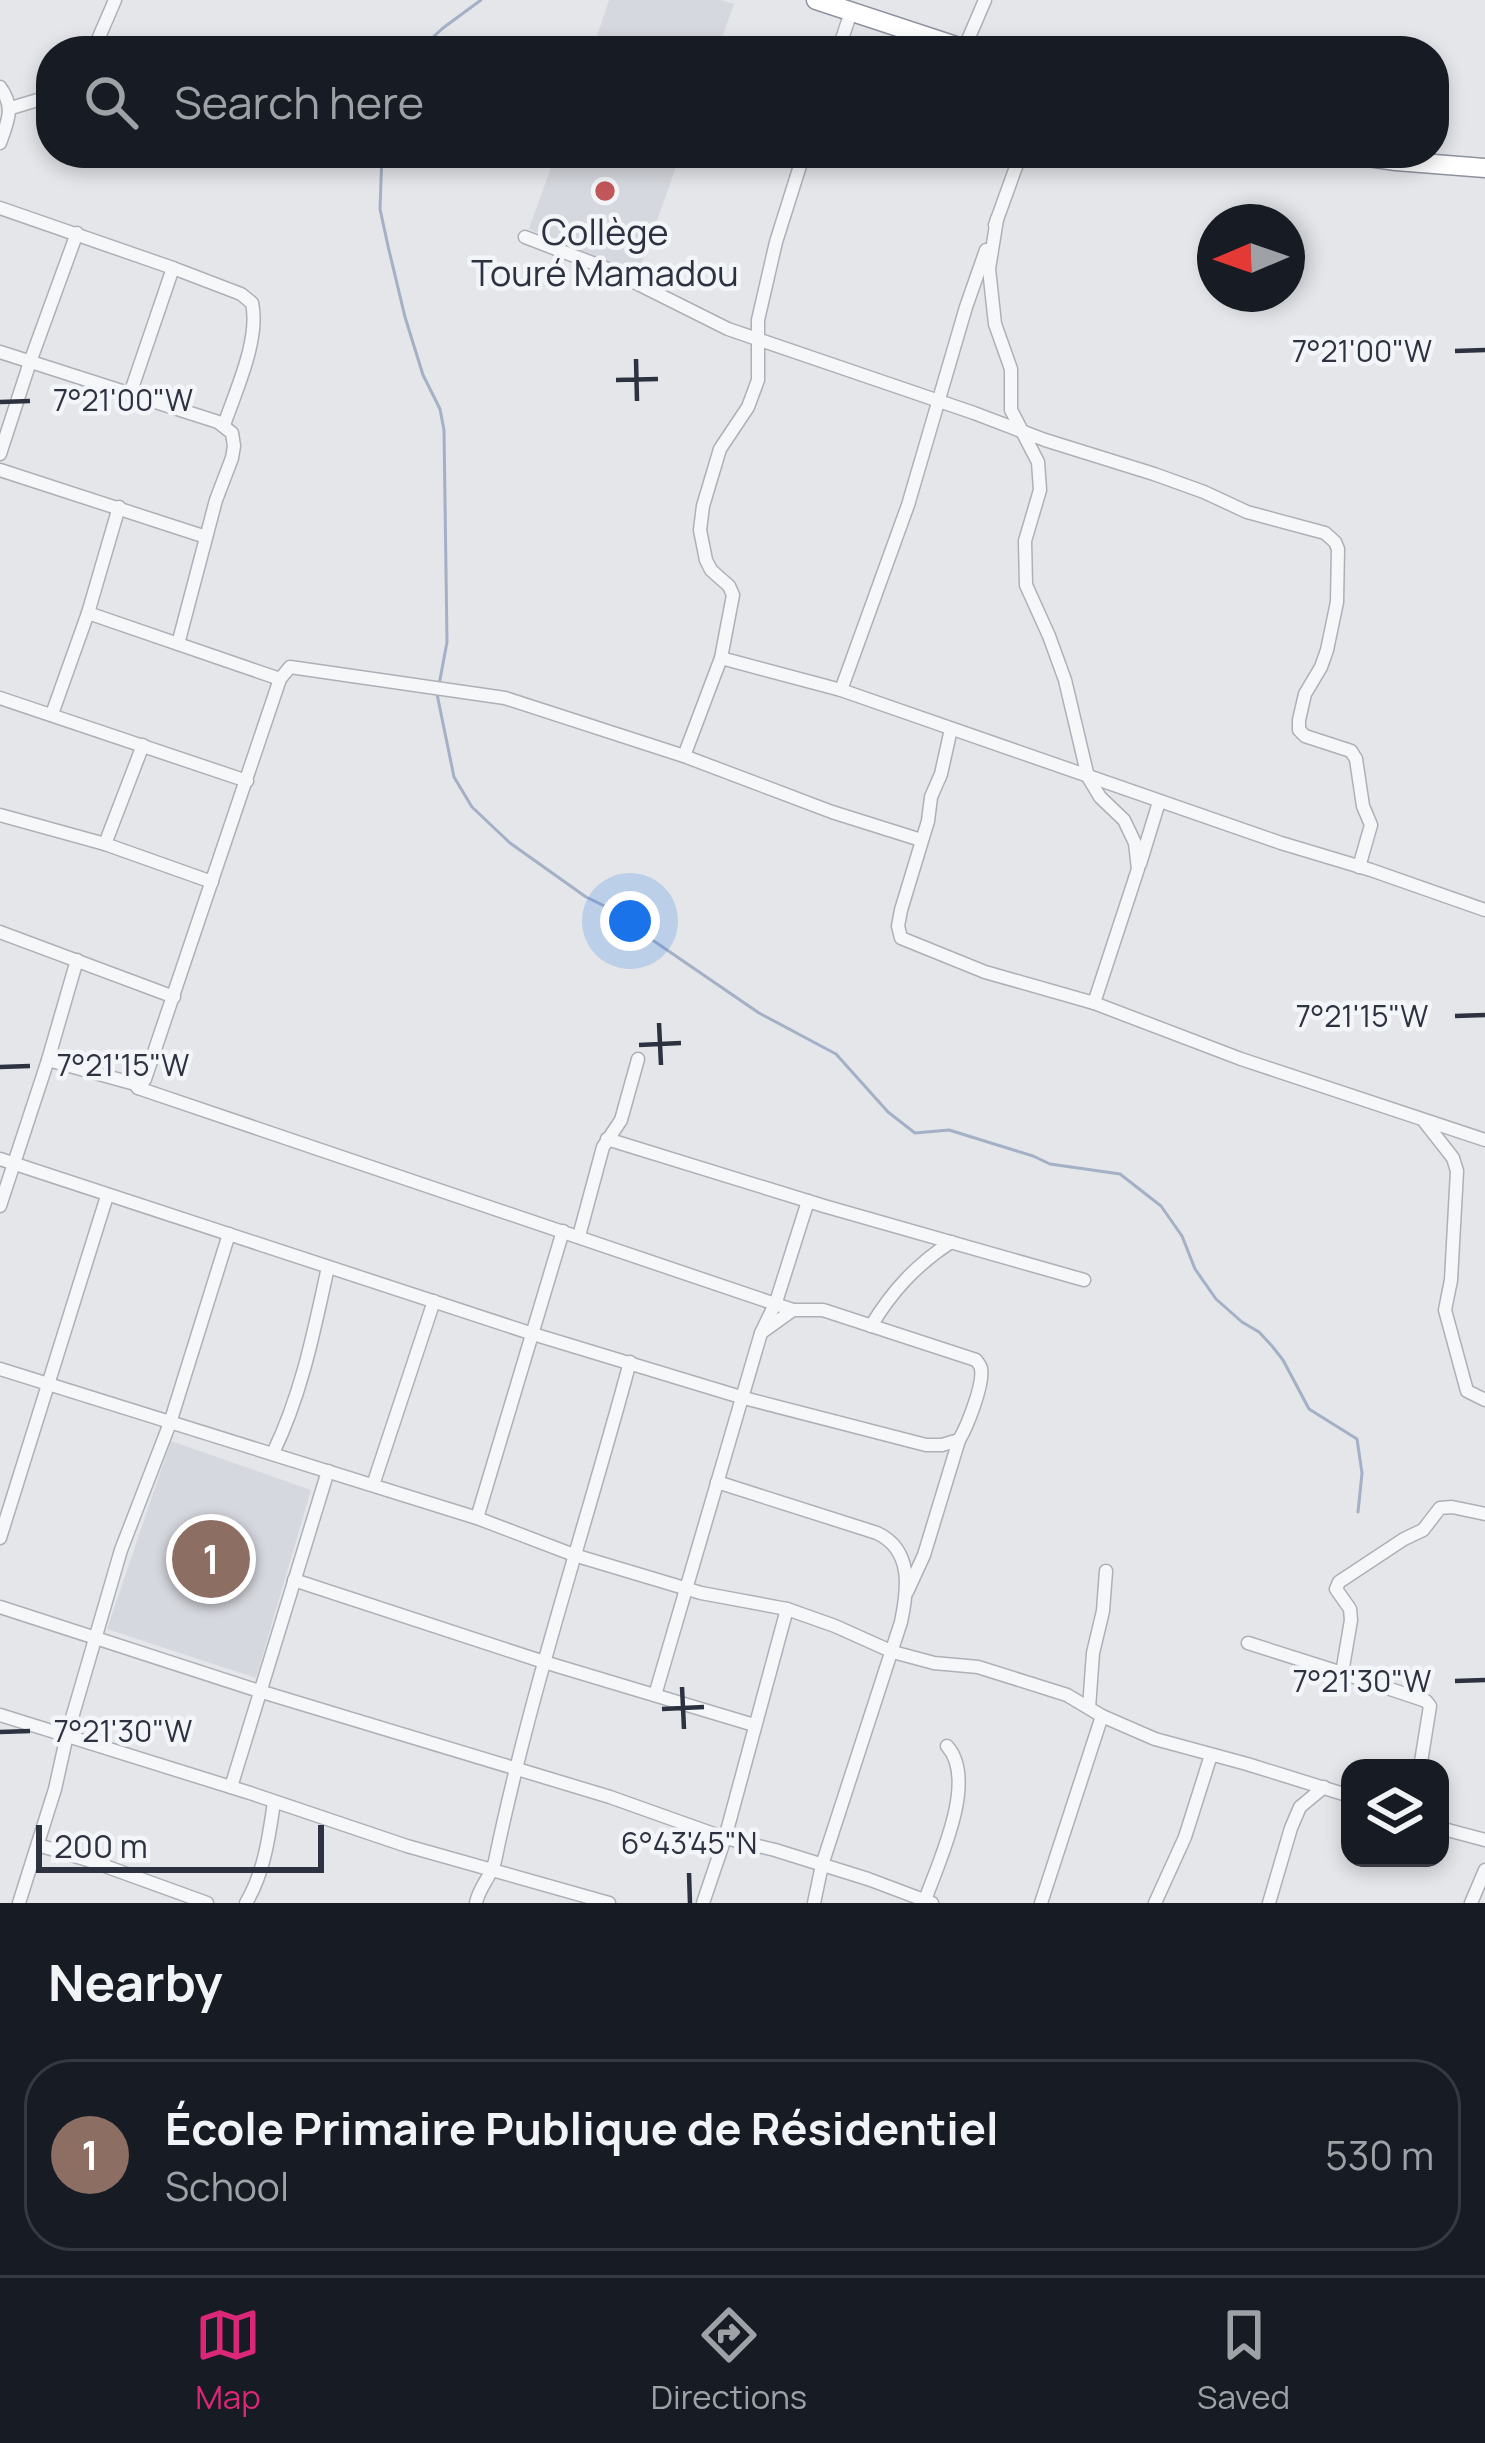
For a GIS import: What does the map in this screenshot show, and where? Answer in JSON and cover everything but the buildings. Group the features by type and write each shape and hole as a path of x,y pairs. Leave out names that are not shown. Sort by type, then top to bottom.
{"highway":[{"path":"816,0 925,36"},
{"path":"1449,165 1485,168"}],"street":[{"path":"100,36 116,0"},
{"path":"973,36 985,0"},
{"path":"843,36 851,12"},
{"path":"0,87 11,108 0,142"},
{"path":"11,108 36,100"},
{"path":"683,756 721,658 733,595 706,560 700,530 703,506 717,457 748,407 758,380 758,320 799,168"},
{"path":"841,690 908,505 966,307 1016,168"},
{"path":"0,208 241,294 254,309 253,338 224,425"},
{"path":"997,219 989,269 994,317 1011,369 1011,410 1035,453 1040,476 1039,496 1024,541 1024,578 1065,680 1088,777 1124,820 1135,843 1138,869"},
{"path":"0,454 77,233"},
{"path":"525,237 608,269 693,313 757,339 1154,474 1247,512 1317,530 1335,542 1339,562 1336,614 1321,667 1305,694 1298,727 1302,734 1355,756 1371,828 1359,867"},
{"path":"130,394 173,268"},
{"path":"0,352 224,425 232,433 234,446 178,644"},
{"path":"0,470 206,536"},
{"path":"52,714 119,507"},
{"path":"88,613 280,680"},
{"path":"721,658 841,690 1485,910"},
{"path":"138,1088 148,1073 280,680 293,666 505,698 921,840"},
{"path":"0,698 247,781"},
{"path":"951,729 901,910 901,938 985,972 1094,1003 1241,1060 1485,1140"},
{"path":"105,844 143,745"},
{"path":"1094,1003 1159,802"},
{"path":"1,818 105,844 212,882"},
{"path":"0,932 174,997"},
{"path":"0,1206 7,1161 49,1060 77,961"},
{"path":"579,1236 607,1138 621,1120 638,1059"},
{"path":"49,1060 135,1084 793,1310 823,1310 976,1360 981,1369 968,1421 907,1592 893,1652 814,1903"},
{"path":"1423,1119 1453,1158 1457,1171 1451,1280 1444,1310 1467,1391 1485,1400"},
{"path":"607,1138 1084,1280"},
{"path":"7,1161 532,1334 744,1398 926,1445 959,1440"},
{"path":"0,1538 107,1196"},
{"path":"655,1695 761,1333 776,1302 808,1201"},
{"path":"477,1518 563,1231"},
{"path":"19,1903 122,1550 170,1423 229,1234"},
{"path":"871,1326 892,1293 922,1261 951,1242"},
{"path":"273,1453 300,1387 328,1267"},
{"path":"373,1485 434,1301"},
{"path":"761,1333 793,1310"},
{"path":"476,1903 493,1871 514,1768 630,1362"},
{"path":"0,1369 477,1518 574,1555 718,1597 787,1609 934,1664 978,1667 1067,1695 1102,1716 1175,1746 1341,1793"},
{"path":"231,1787 328,1471"},
{"path":"716,1482 888,1538 903,1561 907,1592"},
{"path":"1342,1673 1351,1620 1336,1588 1339,1582 1423,1530 1440,1508 1485,1514"},
{"path":"1089,1708 1106,1571"},
{"path":"294,1580 754,1725"},
{"path":"0,1607 929,1901 958,1792 958,1768 946,1746"},
{"path":"703,1903 787,1609"},
{"path":"1248,1643 1426,1701 1430,1706 1421,1759"},
{"path":"0,1715 407,1846 609,1903"},
{"path":"1041,1903 1102,1716"},
{"path":"1155,1903 1185,1837 1211,1755"},
{"path":"1269,1903 1300,1807 1324,1787"},
{"path":"246,1903 263,1859 274,1802"},
{"path":"1449,1830 1485,1840"},
{"path":"38,1845 207,1903"},
{"path":"1471,1903 1485,1870"}],"shaded area":[{"path":"609,0 734,4 722,36 597,36"},
{"name":"Collège Touré Mamadou","path":"551,168 676,168 637,276 529,229"},
{"path":"171,1441 311,1490 256,1678 107,1629"}],"waterway":[{"path":"434,36 481,0"},
{"path":"381,168 380,209 388,246 405,317 444,430 447,642 439,685"},
{"path":"437,694 454,777 472,807 510,843 759,1013 836,1054 888,1112 915,1133 949,1130 1050,1164 1120,1174 1161,1206 1216,1299 1272,1346 1309,1409 1357,1439 1362,1473 1358,1512"}],"place":[{"name":"Collège Touré Mamadou","path":"605,191"},
{"name":"École Primaire Publique de Résidentiel","path":"211,1559"}]}
